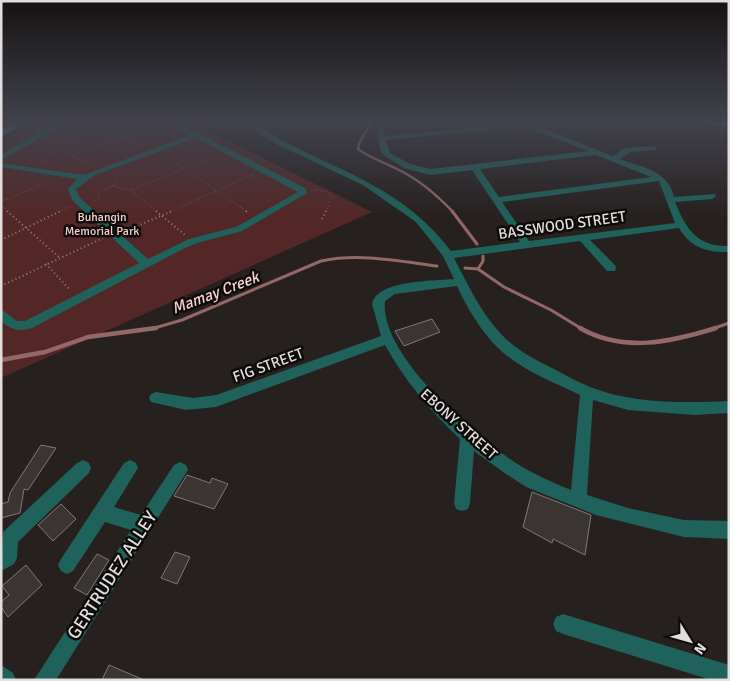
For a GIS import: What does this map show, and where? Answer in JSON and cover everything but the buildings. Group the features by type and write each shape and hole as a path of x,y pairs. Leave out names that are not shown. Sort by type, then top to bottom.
{"street":[{"path":"1,166 80,180 146,154"},
{"path":"1,313 14,325 22,326 79,300 193,241 224,234 257,219 299,198 304,191 232,154"},
{"path":"305,154 374,189 419,220 448,255 469,300 496,337 510,351 554,377 587,392 628,404 694,409 729,407"},
{"path":"387,154 387,156 421,171 430,172 591,154"},
{"path":"599,154 661,178 669,190 670,200 680,225 698,244 718,250 729,249"},
{"path":"614,159 622,154"},
{"path":"475,168 527,246"},
{"path":"1,170 23,170"},
{"path":"497,200 661,178"},
{"path":"80,180 74,186 73,194 147,264"},
{"path":"670,200 712,196"},
{"name":"BASSWOOD STREET","path":"448,255 527,246 658,226 680,225"},
{"path":"583,238 611,268"},
{"name":"EBONY STREET","path":"460,282 393,290 383,294 378,300 378,306 383,328 402,367 419,387 468,436 494,458 532,481 578,500 626,516 691,530 729,530"},
{"name":"FIG STREET","path":"156,398 185,405 200,405 216,401 388,339"},
{"path":"578,500 587,392"},
{"path":"462,504 468,436"},
{"path":"1,562 8,558 9,538 83,468"},
{"path":"67,565 130,468"},
{"name":"GERTRUDEZ ALLEY","path":"44,680 180,470"},
{"path":"101,512 144,525"},
{"path":"563,624 729,675"},
{"path":"1,675 6,680"}],"path":[{"path":"23,170 51,154"},
{"path":"68,154 116,179 113,186"},
{"path":"72,156 78,154"},
{"path":"157,154 184,169 257,219"},
{"path":"131,190 220,154"},
{"path":"1,286 46,264 162,216 264,170"},
{"path":"50,176 1,204 60,258"},
{"path":"1,240 82,204 99,199 99,192 113,186 131,190 193,241"},
{"path":"304,191 318,189 330,193 332,200 322,219"},
{"path":"1,197 9,199"},
{"path":"46,264 79,300"}],"green space":[{"name":"Buhangin Memorial Park","path":"1,154 254,154 372,212 1,378"}],"waterway":[{"path":"366,154 420,183 452,211"},
{"path":"452,211 477,244"},
{"path":"478,269 483,261 483,256"},
{"name":"Mamay Creek","path":"153,328 182,320 321,261 365,258 437,266"},
{"name":"Mamay Creek","path":"465,268 478,269"},
{"path":"478,269 504,287 551,310 582,329"},
{"path":"712,329 729,323"},
{"name":"Mamay Creek","path":"1,360 45,352 88,337 153,328"},
{"path":"582,329 613,341 647,343 665,341 716,328"}]}
